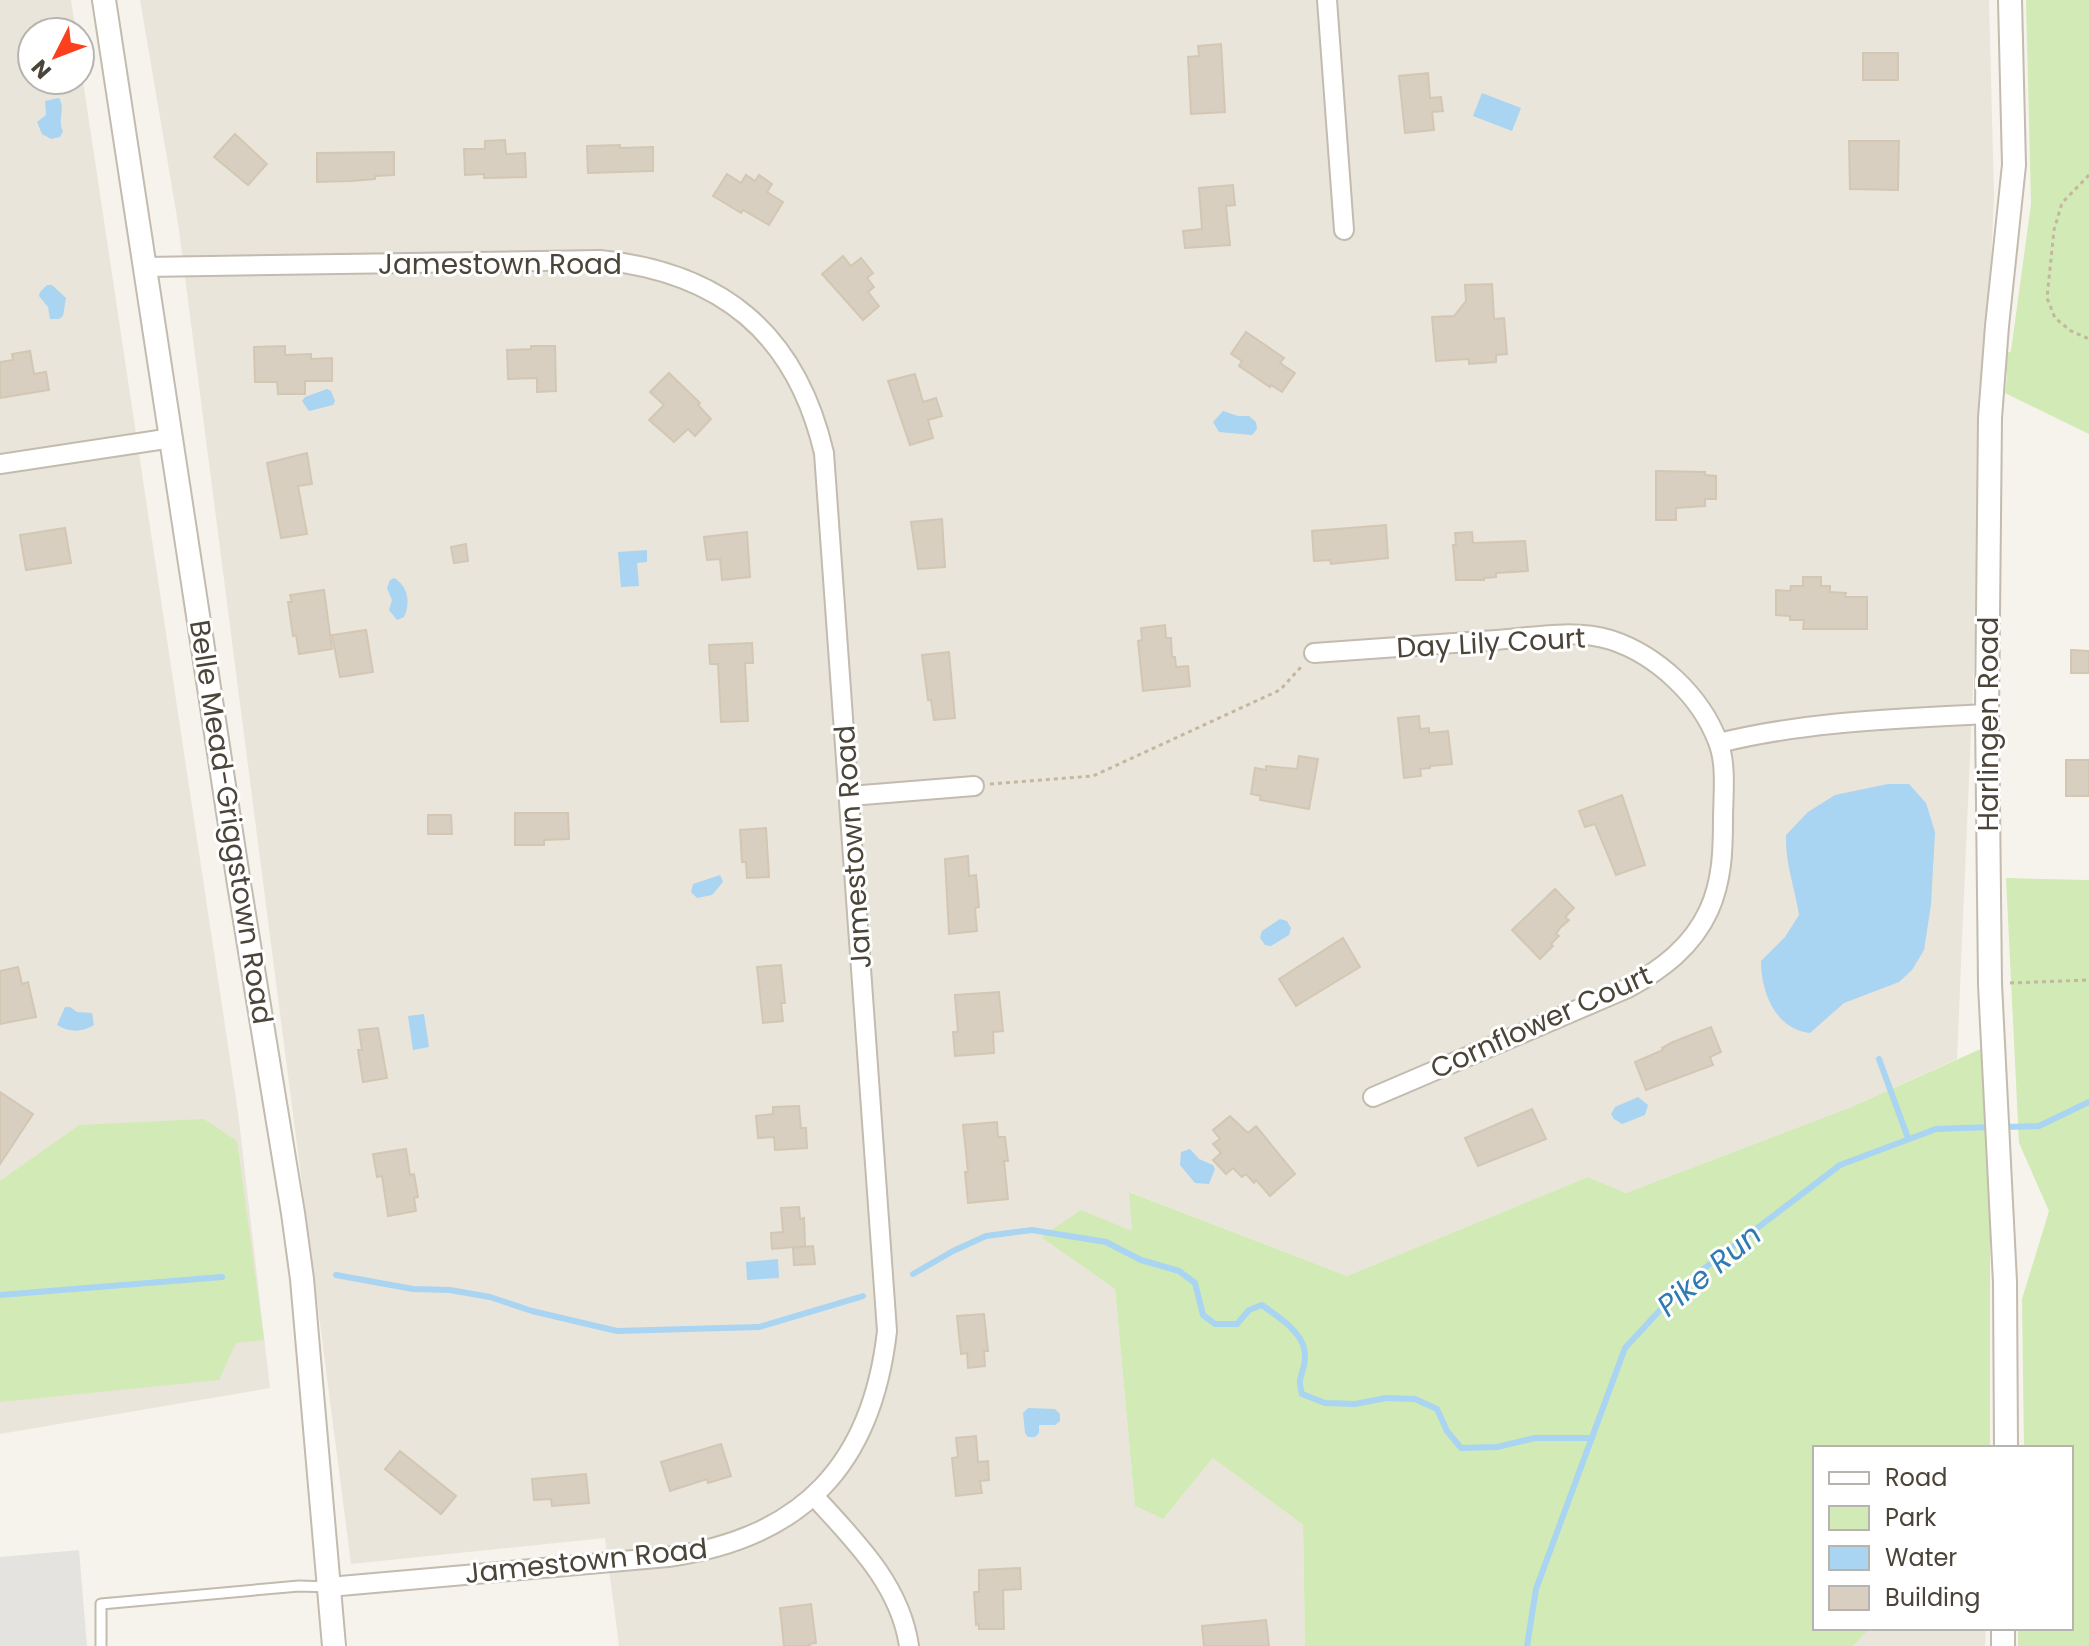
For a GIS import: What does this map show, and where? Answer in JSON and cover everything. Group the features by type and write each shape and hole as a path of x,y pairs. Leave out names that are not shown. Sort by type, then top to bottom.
{"street":[{"name":"Belle Mead-Griggstown Road","path":"104,0 239,884 293,1213 302,1279 334,1646"},
{"path":"1327,0 1344,230"},
{"name":"Harlingen Road","path":"2006,1446 2005,1282 1987,864 1987,714 1990,418 2014,165 2010,0"},
{"name":"Jamestown Road","path":"146,267 600,260 664,270 692,280 733,305 750,318 790,363 817,422 824,453 887,1331 878,1389 867,1418 838,1468 814,1496 761,1532 700,1552 329,1587"},
{"path":"0,464 172,438"},
{"name":"Day Lily Court","path":"1314,653 1563,635 1610,640 1648,658 1683,687 1719,743"},
{"path":"1719,743 1780,729 1987,714"},
{"name":"Cornflower Court","path":"1373,1097 1628,988 1657,972 1678,954 1708,911 1718,884 1723,852 1719,743"},
{"path":"850,796 974,786"},
{"path":"814,1496 864,1551 883,1578 909,1646"}],"lane":[{"path":"101,1646 101,1604 299,1586 329,1587"}],"path":[{"path":"2089,175 2062,203 2054,230 2047,298 2055,318 2071,331 2089,339"},
{"path":"974,786 1093,776 1280,690 1314,653"},
{"path":"2002,983 2089,980"}],"shaded area":[{"path":"0,0 71,0 74,16 16,16 16,96 85,96 238,1112 270,1388 0,1434"},
{"path":"140,0 1989,0 1994,194 1957,1059 1849,1108 1626,1193 1588,1177 1347,1276 1130,1192 1132,1232 1042,1237 1115,1289 1135,1506 1163,1519 1213,1458 1303,1525 1305,1646 619,1646 605,1538 351,1564 178,223"},
{"path":"79,1550 87,1646 0,1646 0,1557"},
{"path":"1868,1630 1986,1630 1985,1646 1853,1646"}],"green space":[{"path":"2026,0 2089,0 2089,434 2005,393 2007,376 2003,356 2011,351 2031,204"},
{"path":"2006,878 2089,880 2089,1646 2018,1646 2018,1630 2073,1630 2073,1446 2024,1446 2022,1299 2049,1211 2019,1143"},
{"path":"1985,1047 1990,1143 1990,1446 1813,1446 1813,1630 1868,1630 1853,1646 1305,1646 1303,1525 1213,1458 1163,1519 1135,1506 1115,1289 1041,1237 1081,1210 1132,1231 1129,1192 1347,1276 1588,1177 1626,1193 1849,1108"},
{"path":"204,1119 237,1141 264,1340 236,1343 219,1380 0,1402 0,1181 79,1125"}],"water":[{"path":"1482,93 1521,108 1512,131 1473,116"},
{"path":"59,98 63,131 60,137 51,139 42,134 37,122 46,115 45,101"},
{"path":"47,285 52,285 66,298 63,316 59,319 50,319 48,307 39,296"},
{"path":"327,389 335,401 333,405 309,411 302,401 305,397"},
{"path":"1223,411 1249,416 1256,422 1257,429 1252,435 1219,432 1213,422"},
{"path":"647,550 647,562 637,563 639,586 621,587 618,552"},
{"path":"394,578 405,590 408,601 404,617 397,620 389,610 392,600 387,588"},
{"path":"1888,784 1909,784 1926,803 1935,832 1931,905 1924,950 1912,970 1899,982 1844,1003 1810,1033 1798,1030 1779,1017 1772,1007 1764,985 1761,961 1785,937 1799,915 1786,835 1808,812 1835,795"},
{"path":"720,875 723,882 712,895 697,898 691,892 693,884"},
{"path":"1280,919 1287,921 1291,928 1289,935 1271,946 1265,945 1260,938 1262,931"},
{"path":"65,1007 92,1013 94,1025 75,1031 57,1025"},
{"path":"424,1014 429,1047 413,1050 408,1016"},
{"path":"1638,1097 1648,1105 1645,1115 1622,1124 1614,1119 1611,1114 1615,1107"},
{"path":"1190,1149 1199,1159 1213,1165 1215,1169 1209,1184 1195,1183 1180,1165 1181,1152"},
{"path":"778,1259 779,1278 747,1280 746,1262"},
{"path":"1028,1408 1055,1409 1060,1414 1060,1421 1055,1425 1039,1425 1039,1433 1028,1437 1023,1413"}],"building":[{"path":"1221,44 1225,112 1191,114 1188,57 1199,56 1198,46"},
{"path":"1863,53 1898,53 1898,80 1863,80"},
{"path":"1428,73 1430,98 1441,97 1443,111 1432,112 1434,130 1405,133 1399,76"},
{"path":"235,134 267,164 248,185 214,157"},
{"path":"505,140 506,154 525,153 526,177 465,175 464,149 485,149 485,141"},
{"path":"1849,141 1899,141 1898,190 1850,189"},
{"path":"620,145 620,148 653,147 653,171 588,173 587,146"},
{"path":"394,152 394,175 317,182 317,153"},
{"path":"727,174 741,183 746,175 755,181 759,175 772,184 767,192 783,202 769,225 713,196"},
{"path":"1233,185 1235,205 1226,206 1230,245 1185,248 1183,231 1202,229 1199,188"},
{"path":"843,256 851,266 861,258 873,273 867,278 874,287 868,292 879,306 863,320 822,274"},
{"path":"1492,284 1494,319 1504,318 1507,354 1496,355 1496,362 1469,364 1469,359 1436,361 1432,317 1454,316 1466,301 1465,285"},
{"path":"1246,332 1284,358 1280,363 1295,373 1282,392 1239,366 1242,361 1231,354"},
{"path":"285,346 285,355 311,354 311,359 332,358 332,381 305,381 305,394 278,394 277,382 255,382 254,347"},
{"path":"531,346 555,346 556,391 537,392 537,378 508,379 507,350 531,349"},
{"path":"30,351 34,374 46,372 49,390 0,398 0,362 13,360 12,354"},
{"path":"669,373 700,403 698,405 711,419 695,436 688,429 674,442 649,420 664,405 650,392"},
{"path":"915,374 923,402 936,398 942,416 928,420 933,438 910,445 888,381"},
{"path":"307,453 312,484 298,486 307,534 281,538 267,463"},
{"path":"1656,471 1705,472 1705,475 1716,476 1716,499 1705,499 1705,506 1676,508 1676,520 1656,520"},
{"path":"942,519 945,567 918,569 911,522"},
{"path":"1386,525 1388,558 1331,564 1330,560 1314,561 1312,531"},
{"path":"65,528 71,563 26,570 20,535"},
{"path":"747,532 750,577 722,580 720,559 707,560 704,537"},
{"path":"1472,532 1473,543 1525,541 1528,571 1496,573 1496,577 1484,580 1456,580 1455,533"},
{"path":"466,544 468,561 454,563 451,547"},
{"path":"1803,577 1821,577 1821,586 1830,586 1830,592 1846,593 1845,597 1867,597 1867,629 1803,629 1804,620 1790,620 1790,616 1776,615 1776,590 1790,591 1791,586 1803,586"},
{"path":"324,590 332,649 299,654 296,635 293,636 288,602 292,602 290,595"},
{"path":"1165,625 1166,638 1171,638 1176,667 1188,666 1190,686 1143,691 1138,641 1142,640 1141,628"},
{"path":"366,630 373,672 340,677 332,635"},
{"path":"752,643 753,663 745,663 748,721 721,722 718,664 710,664 709,645"},
{"path":"2071,650 2089,651 2089,673 2071,673"},
{"path":"949,652 955,718 934,720 922,655"},
{"path":"1419,716 1420,729 1429,728 1429,733 1448,731 1452,764 1430,766 1420,769 1421,776 1404,778 1398,718"},
{"path":"1299,756 1318,759 1309,809 1260,800 1261,796 1251,794 1255,768 1297,769"},
{"path":"2066,760 2089,760 2089,796 2066,796"},
{"path":"1622,795 1645,865 1616,875 1595,824 1585,827 1579,811"},
{"path":"515,813 568,813 569,839 544,840 544,845 515,845"},
{"path":"428,815 451,815 452,834 428,834"},
{"path":"766,828 769,877 747,878 746,862 742,862 740,830"},
{"path":"968,856 969,876 976,875 979,907 975,908 977,931 949,934 945,859"},
{"path":"1555,889 1574,908 1565,917 1569,920 1556,934 1559,936 1551,944 1553,946 1540,959 1512,930"},
{"path":"1343,938 1360,967 1296,1006 1279,979"},
{"path":"781,965 785,1003 781,1003 783,1021 763,1023 757,967"},
{"path":"18,967 22,984 28,982 36,1017 0,1024 0,971"},
{"path":"999,992 1003,1031 993,1032 994,1053 955,1056 953,1032 958,1032 955,995"},
{"path":"1711,1027 1721,1052 1710,1057 1713,1065 1646,1090 1635,1062"},
{"path":"378,1028 387,1078 363,1082 358,1050 362,1050 359,1030"},
{"path":"0,1092 33,1114 0,1164"},
{"path":"799,1106 801,1128 806,1128 807,1148 775,1150 774,1137 758,1138 756,1116 773,1114 773,1107"},
{"path":"1532,1109 1546,1139 1478,1166 1465,1138"},
{"path":"1230,1116 1248,1133 1256,1126 1295,1174 1270,1196 1256,1180 1254,1183 1246,1174 1242,1177 1233,1168 1226,1174 1213,1160 1221,1153 1213,1144 1220,1139 1213,1130"},
{"path":"997,1122 998,1137 1005,1137 1008,1199 968,1203 963,1125"},
{"path":"406,1149 410,1175 414,1174 418,1197 414,1198 416,1211 388,1216 382,1176 377,1177 373,1154"},
{"path":"799,1207 800,1219 804,1218 805,1246 772,1249 771,1233 783,1232 781,1208"},
{"path":"813,1246 815,1264 794,1265 793,1248"},
{"path":"984,1314 988,1351 984,1351 985,1366 968,1368 967,1353 961,1354 957,1316"},
{"path":"976,1436 978,1462 988,1461 989,1480 980,1481 982,1493 956,1496 952,1458 958,1457 956,1438"},
{"path":"721,1444 731,1476 708,1483 707,1479 670,1491 661,1462"},
{"path":"400,1451 456,1496 441,1514 385,1469"},
{"path":"586,1474 589,1503 552,1506 551,1499 534,1500 532,1479"},
{"path":"1020,1568 1021,1589 1003,1590 1004,1629 979,1629 979,1624 976,1625 974,1592 979,1592 979,1570"},
{"path":"811,1604 816,1643 810,1646 784,1646 780,1608"},
{"path":"1266,1620 1269,1646 1204,1646 1202,1626"}],"waterway":[{"path":"1879,1059 1908,1138"},
{"name":"Pike Run","path":"2003,1127 2039,1126 2089,1102"},
{"name":"Pike Run","path":"1527,1646 1536,1589 1625,1348 1685,1283 1840,1165 1936,1129 1992,1127"},
{"path":"913,1274 986,1236 1032,1230 1106,1242 1141,1260 1179,1271 1195,1283 1203,1315 1215,1324 1237,1324 1249,1310 1262,1305 1283,1321 1296,1333 1304,1348 1305,1363 1300,1383 1302,1394 1325,1403 1415,1399 1437,1409 1447,1431 1461,1448 1497,1447 1535,1438 1592,1438"},
{"path":"336,1275 413,1289 450,1290 490,1297 532,1311 617,1331 759,1327 863,1296"},
{"path":"0,1295 222,1277"}]}
